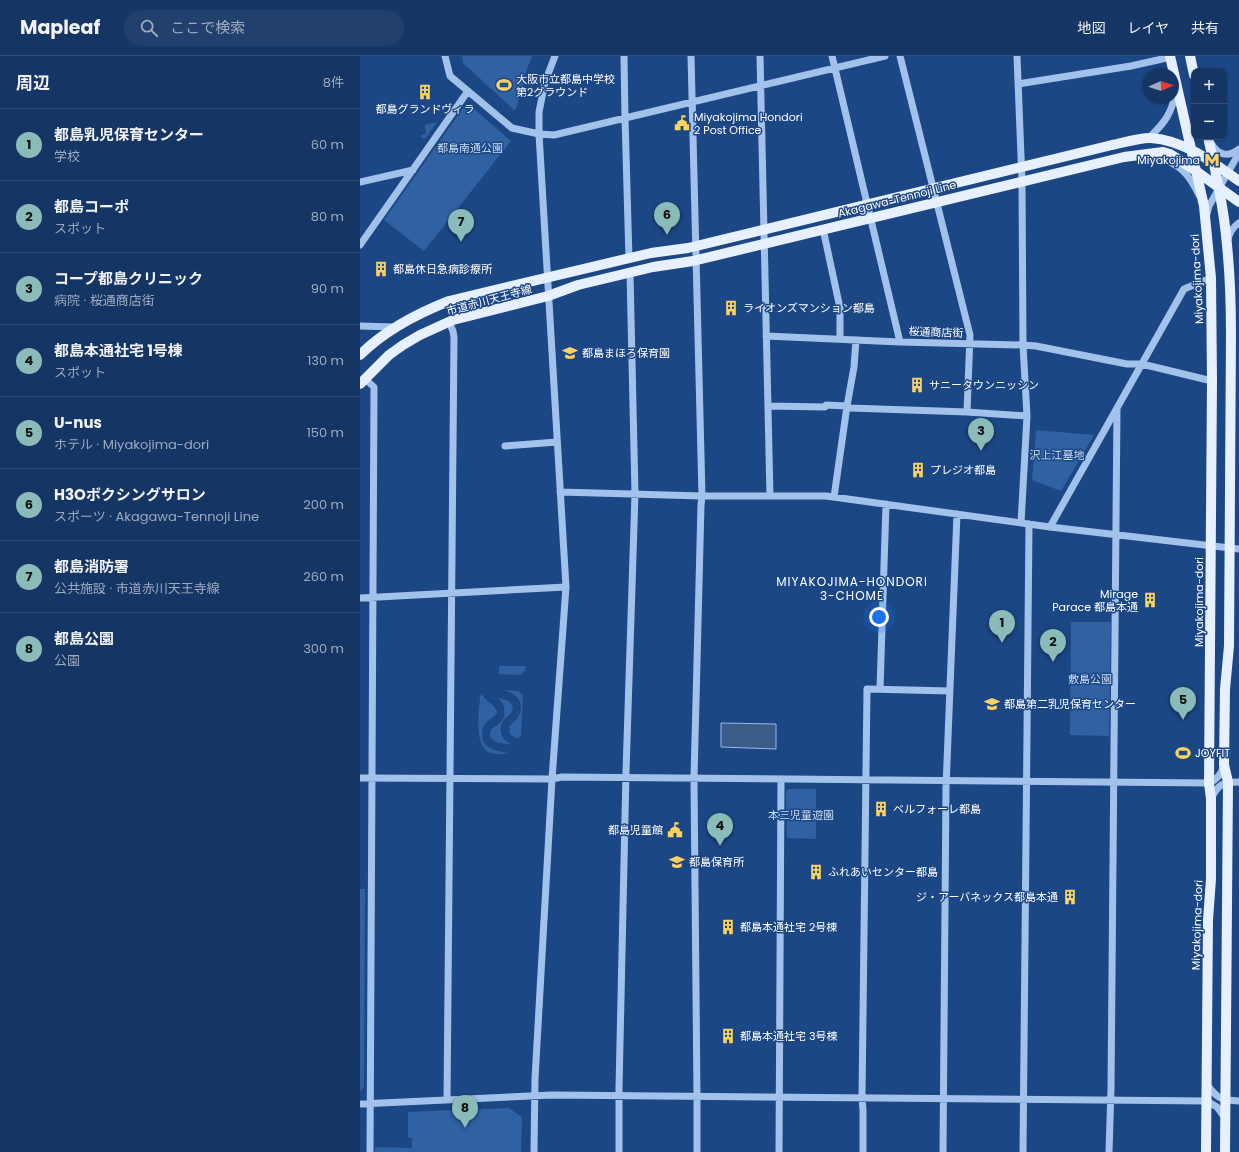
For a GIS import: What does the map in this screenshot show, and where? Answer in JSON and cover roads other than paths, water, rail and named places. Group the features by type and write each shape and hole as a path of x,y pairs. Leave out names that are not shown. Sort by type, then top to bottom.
{"main road":[{"path":"1190,56 1193,68"},
{"name":"Miyakojima-dori","path":"1171,57 1174,68"},
{"name":"Miyakojima-dori","path":"1179,89 1204,206 1211,278 1212,381 1209,783 1211,799 1211,879 1208,920 1206,1152"},
{"name":"Akagawa-Tennoji Line","path":"547,278 651,253 696,246 1101,147 1150,137 1176,143 1214,164 1239,181"},
{"path":"1209,140 1219,188 1227,244 1235,382 1234,549 1229,646 1225,689 1224,765 1228,782 1225,1152"},
{"name":"Akagawa-Tennoji Line","path":"548,296 578,285 653,267 696,260 764,244 1117,158 1163,152 1170,154 1239,202"},
{"name":"市道赤川天王寺線","path":"360,355 394,327 427,309 449,301 547,278"},
{"name":"市道赤川天王寺線","path":"363,381 389,355 420,335 449,322 468,316 548,296"}],"street":[{"path":"445,56 450,76 512,128 538,134 554,135 885,56"},
{"path":"534,1152 535,1096 552,779 566,587 538,134 539,112 544,88 555,56"},
{"path":"624,56 629,259"},
{"path":"691,56 702,496 694,779 697,1152"},
{"path":"760,56 764,244 768,336 770,496"},
{"path":"832,56 900,342"},
{"path":"900,56 970,335 967,412"},
{"path":"1017,56 1022,166 1023,344 1027,416 1021,523"},
{"path":"1018,84 1132,66 1171,57"},
{"path":"360,245 468,91"},
{"path":"1150,137 1167,118 1173,104"},
{"path":"1210,140 1218,152 1226,155 1234,153 1239,149"},
{"path":"1206,225 1208,206 1239,153"},
{"path":"1153,154 1183,170 1192,183 1204,206"},
{"path":"360,182 413,170"},
{"path":"1227,244 1229,234 1239,224"},
{"path":"823,229 840,308 840,339"},
{"path":"619,1152 618,1096 635,494 630,273"},
{"path":"1050,527 1184,288 1211,278"},
{"path":"447,1100 454,337 449,322"},
{"path":"360,326 394,327"},
{"name":"桜通商店街","path":"768,336 900,342 1023,344 1127,364 1142,364 1212,381"},
{"path":"834,497 854,367 856,340"},
{"path":"363,381 374,386 370,1152"},
{"path":"768,406 847,406 850,408 967,412 1027,416"},
{"path":"1109,1152 1111,1101 1117,408"},
{"path":"505,446 557,442"},
{"path":"560,492 702,496 826,496 1050,527 1234,549"},
{"path":"880,690 886,504"},
{"path":"943,1152 946,780 957,514"},
{"path":"1023,1152 1029,524"},
{"path":"360,598 566,587"},
{"path":"863,1152 862,1098 867,689 950,691"},
{"path":"360,778 552,779 562,777 1209,783 1219,777 1224,765"},
{"path":"779,1152 781,779"},
{"path":"1211,799 1218,787 1222,784 1228,782 1239,782"},
{"path":"1207,1085 1218,1096 1225,1100 1239,1100"},
{"path":"360,1104 535,1096 1206,1101 1216,1107 1225,1118"}],"place":[{"name":"大阪市立都島中学校 第2グラウンド","path":"504,85"},
{"name":"都島グランドヴィラ","path":"425,92"},
{"name":"Miyakojima Hondori 2 Post Office","path":"682,123"},
{"name":"Miyakojima","path":"1212,160"},
{"name":"H3Oボクシングサロン","path":"667,235"},
{"name":"都島消防署","path":"461,242"},
{"name":"都島休日急病診療所","path":"381,269"},
{"name":"ライオンズマンション都島","path":"731,308"},
{"name":"都島まほろ保育園","path":"570,353"},
{"name":"サニータウンニッシン","path":"917,385"},
{"name":"コープ都島クリニック","path":"981,451"},
{"name":"プレジオ都島","path":"918,470"},
{"name":"Mirage Parace 都島本通","path":"1150,600"},
{"name":"都島乳児保育センター","path":"1002,643"},
{"name":"都島コーポ","path":"1053,662"},
{"name":"都島第二乳児保育センター","path":"992,704"},
{"name":"U-nus","path":"1183,720"},
{"name":"JOYFIT","path":"1183,753"},
{"name":"ベルフォーレ都島","path":"881,809"},
{"name":"都島児童館","path":"675,830"},
{"name":"都島本通社宅 1号棟","path":"720,846"},
{"name":"都島保育所","path":"677,862"},
{"name":"ふれあいセンター都島","path":"816,872"},
{"name":"ジ・アーバネックス都島本通","path":"1070,897"},
{"name":"都島本通社宅 2号棟","path":"728,927"},
{"name":"都島本通社宅 3号棟","path":"728,1036"},
{"name":"都島公園","path":"465,1128"}],"district":[{"name":"MIYAKOJIMA-HONDORI 3-CHOME","path":"852,589"}],"park label":[{"name":"都島南通公園","path":"470,148"},
{"name":"沢上江墓地","path":"1057,455"},
{"name":"敷島公園","path":"1090,679"},
{"name":"本三児童遊園","path":"801,815"}]}
